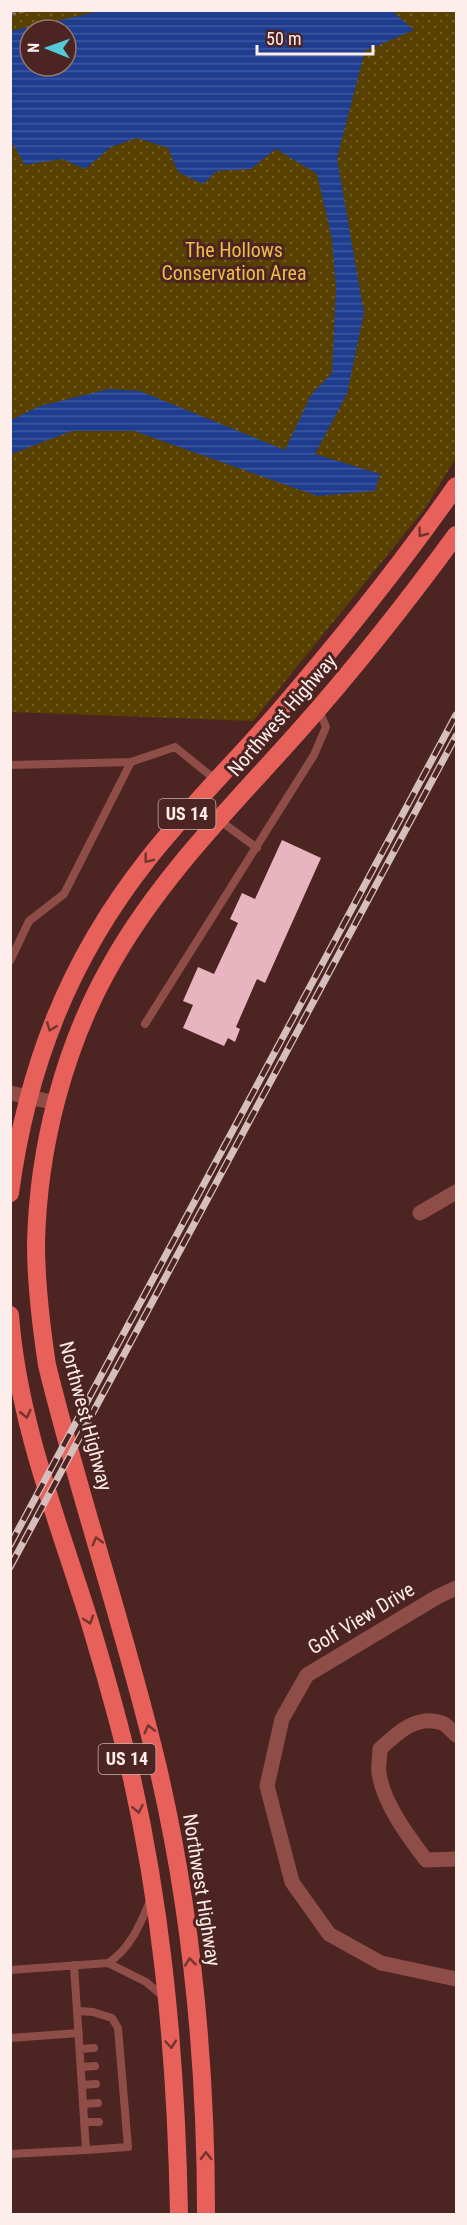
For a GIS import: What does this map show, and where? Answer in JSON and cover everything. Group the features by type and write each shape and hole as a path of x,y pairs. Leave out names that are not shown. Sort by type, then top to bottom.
{"main road":[{"name":"Northwest Highway","path":"10,1193 16,1150 42,1049 61,1001 88,947 117,900 148,858 346,630 425,530 456,486"},
{"name":"Northwest Highway","path":"206,2214 205,2114 201,2058 179,1873 145,1712 46,1365 41,1327 36,1245 44,1158 56,1103 87,1011 112,962 170,875 318,708 406,602 456,534"},
{"name":"US 14","path":"10,1315 17,1374 30,1431 54,1515 90,1623 119,1726 154,1892 167,1999 176,2114 179,2214"}],"street":[{"path":"10,1093 56,1103"},
{"path":"420,1214 456,1192"},
{"name":"Golf View Drive","path":"456,1588 437,1597 307,1675 282,1719 267,1786 292,1882 329,1934 381,1963 456,1979"},
{"path":"456,1735 443,1723 420,1720 398,1731 380,1749 379,1773 391,1807 405,1832 426,1860 456,1859"}],"lane":[{"path":"145,1024 322,741 326,727 318,708"},
{"path":"10,765 130,762 175,747 217,781"},
{"path":"10,961 28,921 64,894 130,762"},
{"path":"219,820 257,848"},
{"path":"108,1963 118,1956 129,1943 154,1892"},
{"path":"10,1970 108,1963 146,1982 167,1999"},
{"path":"75,1965 87,2150"},
{"path":"10,2154 128,2147 118,2028 112,2018 93,2012 78,2011"},
{"path":"10,2038 79,2033"},
{"path":"111,2047 120,2046"},
{"path":"80,2049 94,2048"},
{"path":"112,2065 122,2064"},
{"path":"81,2067 95,2066"},
{"path":"113,2083 123,2083"},
{"path":"82,2085 96,2084"},
{"path":"115,2103 124,2102"},
{"path":"83,2104 98,2103"},
{"path":"116,2121 126,2121"},
{"path":"85,2122 99,2122"}],"path":[{"path":"10,14 30,10"}],"green space":[{"name":"The Hollows Conservation Area","path":"11,11 456,11 456,458 424,510 253,721 11,712"}],"water":[{"path":"105,10 394,11 414,30 365,51 337,158 364,313 347,394 315,454 380,474 375,491 317,496 134,431 72,431 11,454 11,420 40,406 109,389 140,391 285,450 311,395 332,373 336,288 332,239 317,174 276,149 251,169 217,171 203,184 178,172 168,148 137,138 111,147 85,169 62,159 25,165 11,141 11,31 18,29 18,78 78,78 78,18 69,18"}],"building":[{"path":"282,840 321,858 265,983 257,979 236,1027 240,1029 235,1042 228,1038 224,1046 183,1028 193,1005 183,1001 198,967 214,974 238,923 230,919 242,893 255,899"}],"railway":[{"path":"10,1545 456,715"},
{"path":"10,1567 456,736"}]}
